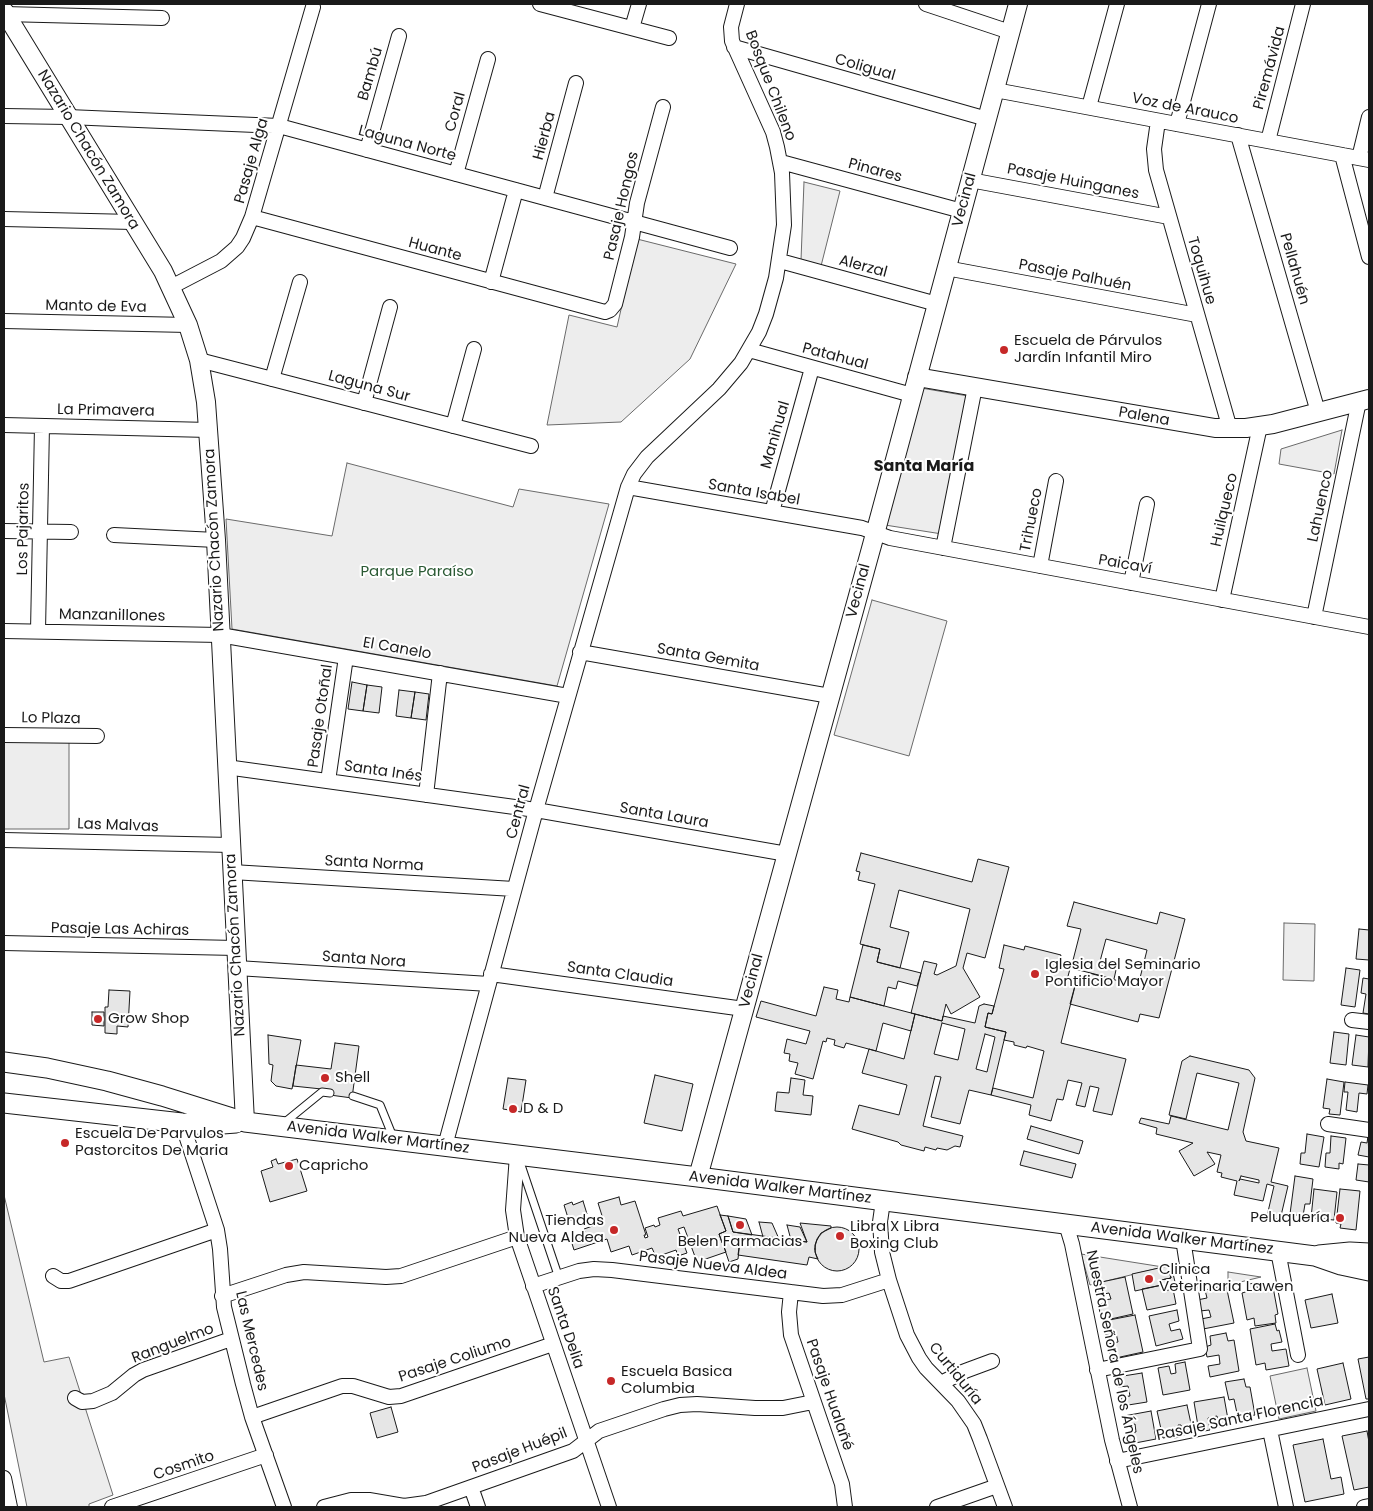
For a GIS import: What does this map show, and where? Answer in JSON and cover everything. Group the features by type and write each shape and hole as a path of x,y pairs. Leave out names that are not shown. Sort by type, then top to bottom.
{"main road":[{"name":"Avenida Walker Martínez","path":"4,1062 47,1068 107,1081 245,1122 698,1177 1278,1251 1315,1256 1341,1265 1369,1271"},
{"name":"Avenida Walker Martínez","path":"4,1103 182,1123 209,1125 245,1122"},
{"name":"Avenida Walker Martínez","path":"1315,1256 1338,1252 1369,1253"}],"street":[{"path":"632,28 639,4"},
{"name":"Bosque Chileno","path":"628,487 637,469 646,457 720,389 741,363 759,332 766,314 780,261 784,206 780,162 773,132 734,47 731,27 737,4"},
{"path":"926,4 1010,32"},
{"name":"Vecinal","path":"698,1177 1018,4"},
{"path":"1089,108 1117,4"},
{"path":"1177,124 1210,4"},
{"name":"Piremávida","path":"1268,141 1304,4"},
{"path":"549,5 669,38"},
{"name":"Pasaje Alga","path":"171,287 221,261 229,255 243,238 252,217 313,7"},
{"path":"4,13 162,18"},
{"name":"Nazario Chacón Zamora","path":"4,13 171,287 188,326 199,360 205,395 216,540 245,1122"},
{"name":"Bambú","path":"367,150 399,36"},
{"name":"Coligual","path":"734,47 987,119"},
{"name":"Coral","path":"456,174 488,59"},
{"name":"Hierba","path":"544,198 576,83"},
{"name":"Voz de Arauco","path":"995,90 1364,159"},
{"name":"Pasaje Hongos","path":"610,310 614,304 632,237 637,203 663,107"},
{"name":"Laguna Norte","path":"4,116 279,126 730,248"},
{"path":"1364,159 1369,117"},
{"name":"Toquihue","path":"1158,120 1154,149 1156,170 1230,429"},
{"name":"Pellahuén","path":"1238,135 1318,412"},
{"path":"1342,155 1369,257"},
{"name":"Pinares","path":"780,162 962,211"},
{"name":"Pasaje Huinganes","path":"970,180 1169,217"},
{"path":"491,282 516,190"},
{"name":"Huante","path":"252,217 601,311 610,310"},
{"path":"4,219 132,222"},
{"name":"Alerzal","path":"780,261 937,304"},
{"name":"Pasaje Palhuén","path":"946,268 1197,315"},
{"path":"272,379 300,282"},
{"path":"364,403 390,307"},
{"name":"Manto de Eva","path":"4,321 188,326"},
{"path":"453,426 474,349"},
{"name":"Patahual","path":"749,350 912,395"},
{"name":"Laguna Sur","path":"199,360 531,446"},
{"name":"Manihual","path":"772,512 812,368"},
{"name":"Palena","path":"917,377 1200,426 1230,429 1260,426 1364,400"},
{"path":"943,548 974,387"},
{"name":"Lahuenco","path":"1314,617 1364,400"},
{"name":"La Primavera","path":"4,425 208,430"},
{"name":"Los Pajaritos","path":"38,632 42,426"},
{"name":"Huilqueco","path":"1222,600 1260,426"},
{"name":"Trihueco","path":"1040,566 1056,481"},
{"name":"Santa Isabel","path":"628,487 862,528 875,533"},
{"name":"Central","path":"445,1146 514,889 628,487"},
{"path":"1131,583 1147,504"},
{"path":"4,531 71,532"},
{"name":"Paicaví","path":"875,533 890,538 1369,628"},
{"path":"114,535 216,540"},
{"name":"Manzanillones","path":"4,631 220,634"},
{"name":"El Canelo","path":"220,634 568,696"},
{"name":"Santa Gemita","path":"580,652 830,696"},
{"name":"Pasaje Otoñal","path":"328,781 346,657"},
{"path":"426,794 440,673"},
{"name":"Lo Plaza","path":"4,735 97,736"},
{"name":"Santa Inés","path":"226,767 536,810"},
{"name":"Santa Laura","path":"536,810 787,854"},
{"name":"Las Malvas","path":"4,840 230,846"},
{"name":"Santa Norma","path":"232,872 514,889"},
{"name":"Pasaje Las Achiras","path":"4,943 236,948"},
{"name":"Santa Nora","path":"237,968 490,979"},
{"name":"Santa Claudia","path":"490,979 744,1009"},
{"path":"1352,1020 1369,1022"},
{"name":"Las Mercedes","path":"182,1123 217,1230 220,1249 222,1296 231,1339 252,1416 284,1507"},
{"path":"1328,1124 1369,1130"},
{"name":"Santa Delia","path":"518,1155 514,1210 518,1237 609,1507"},
{"name":"Curtiduría","path":"883,1201 880,1222 884,1263 907,1335 926,1368 958,1401 974,1424 1005,1507"},
{"name":"Nuestra Señora de los Ángeles","path":"1066,1224 1072,1244 1117,1461 1130,1507"},
{"path":"53,1276 61,1281 70,1281 217,1230"},
{"path":"222,1296 286,1275 304,1272 386,1277 401,1276 518,1237"},
{"path":"1097,1370 1200,1349 1183,1239"},
{"path":"1278,1251 1283,1269 1298,1355"},
{"name":"Pasaje Nueva Aldea","path":"533,1286 579,1271 603,1269 832,1296 842,1295 889,1280"},
{"name":"Pasaje Hualañé","path":"791,1292 789,1323 791,1335 842,1484 846,1507"},
{"name":"Ranguelmo","path":"75,1398 82,1402 92,1401 118,1389 143,1370 231,1339"},
{"name":"Pasaje Coliumo","path":"252,1416 342,1386 353,1386 389,1397 407,1395 553,1344"},
{"path":"941,1383 992,1360"},
{"name":"Pasaje Huépil","path":"324,1507 342,1501 360,1500 412,1506 426,1503 573,1451 599,1431 680,1405 697,1404 769,1408 798,1406 813,1402"},
{"name":"Pasaje Santa Florencia","path":"1117,1461 1369,1409"},
{"path":"1270,1430 1286,1507"},
{"name":"Cosmito","path":"112,1507 266,1455"},
{"path":"4,1478 10,1507"},
{"path":"937,1507 997,1486"},
{"path":"471,1487 478,1507"},
{"path":"1364,1507 1369,1506"}],"lane":[{"path":"280,1126 322,1092 330,1093"},
{"path":"353,1096 380,1105 394,1140"},
{"path":"518,1155 559,1278"}],"green space":[{"path":"804,182 840,191 821,266 801,260"},
{"path":"637,239 736,264 690,359 621,422 547,425 569,315 617,327"},
{"path":"921,388 968,396 942,534 885,525"},
{"path":"1342,430 1334,474 1279,464 1281,449"},
{"name":"Parque Paraíso","path":"347,463 513,507 519,489 609,504 557,686 232,629 226,519 332,536"},
{"path":"872,600 947,621 909,756 834,735"},
{"path":"4,741 69,741 69,829 4,829"},
{"path":"1284,923 1315,924 1314,981 1283,980"},
{"path":"4,1195 44,1362 69,1357 113,1495 89,1504 89,1507 27,1507 4,1394"},
{"path":"1081,1254 1163,1267 1090,1285"},
{"path":"1228,1272 1261,1277 1228,1285"},
{"path":"1307,1368 1316,1411 1279,1419 1270,1376"}],"building":[{"path":"352,682 367,685 363,711 348,709"},
{"path":"367,685 382,687 379,713 363,711"},
{"path":"399,690 415,692 411,718 396,716"},
{"path":"415,692 429,694 426,720 411,718"},
{"path":"861,853 972,882 978,859 1009,867 985,958 967,953 963,968 980,997 951,1014 946,1004 942,1021 911,1013 924,961 937,964 934,974 937,975 956,966 970,909 899,890 890,927 909,932 900,968 877,962 880,949 860,944 875,884 858,880 860,872 856,871"},
{"path":"1074,902 1157,924 1160,912 1185,919 1159,1018 1140,1014 1138,1022 1070,1004 1076,982 1086,984 1089,973 1138,986 1147,950 1106,939 1099,965 1116,970 1114,979 1071,968 1081,929 1067,926"},
{"path":"1359,929 1369,930 1369,960 1356,959"},
{"path":"863,945 880,949 877,962 921,973 917,986 898,981 896,989 888,987 884,1006 850,997"},
{"path":"1004,945 1024,950 1025,946 1061,955 1059,962 1071,965 1067,980 1076,982 1061,1043 1126,1059 1112,1115 1093,1111 1099,1088 1090,1086 1085,1107 1076,1105 1082,1083 1068,1080 1063,1100 1057,1099 1051,1121 1029,1115 1031,1105 991,1095 993,1088 1033,1098 1044,1051 1027,1046 1026,1048 1014,1045 1014,1042 1004,1040 1006,1032 985,1027 988,1013 992,1014 1004,969 999,968"},
{"path":"1346,968 1360,970 1355,1007 1341,1005"},
{"path":"1363,978 1369,979 1369,1014 1363,1013 1366,994 1361,993"},
{"path":"824,987 838,990 836,999 849,1002 850,997 915,1014 911,1031 883,1023 876,1051 846,1043 844,1048 834,1045 835,1040 827,1038 826,1042 823,1041 813,1079 795,1074 798,1063 789,1061 790,1054 784,1053 787,1039 806,1044 810,1031 756,1017 761,1001 816,1016"},
{"path":"109,990 130,991 128,1027 117,1026 117,1034 105,1033 105,1007 108,1007"},
{"path":"984,1004 994,1006 992,1014 988,1013 985,1027 1006,1032 991,1095 969,1090 960,1124 931,1117 941,1077 935,1076 923,1126 963,1136 960,1147 955,1146 947,1150 937,1148 936,1150 925,1147 924,1151 852,1129 859,1105 899,1115 907,1085 862,1073 869,1049 904,1059 915,1014 942,1021 943,1016 975,1023 979,1006","holes":["942,1023 965,1029 958,1060 934,1054","985,1034 995,1037 987,1072 976,1069"]},
{"name":"Grow Shop","path":"92,1012 104,1012 104,1026 92,1025"},
{"path":"1334,1032 1349,1034 1346,1065 1330,1063"},
{"path":"268,1035 301,1040 292,1089 276,1086 271,1081 273,1065 269,1064"},
{"path":"1356,1035 1369,1037 1368,1067 1352,1065"},
{"name":"Shell","path":"335,1043 359,1046 352,1098 330,1095 331,1090 293,1086 296,1065 331,1069"},
{"path":"1190,1056 1249,1070 1255,1078 1243,1132 1246,1141 1279,1148 1271,1182 1288,1186 1280,1220 1267,1216 1274,1186 1267,1184 1263,1201 1234,1195 1237,1181 1221,1177 1222,1173 1217,1172 1221,1155 1207,1152 1215,1164 1194,1176 1179,1151 1193,1143 1156,1134 1157,1128 1139,1123 1141,1118 1169,1124 1171,1116 1228,1130 1239,1083 1197,1073 1186,1119 1169,1115 1182,1061","holes":["1241,1176 1259,1180 1259,1183 1240,1179 1239,1181"]},
{"path":"655,1075 693,1084 682,1131 644,1123"},
{"path":"508,1078 526,1080 521,1112 503,1109"},
{"path":"791,1078 805,1080 803,1095 813,1096 811,1115 775,1111 777,1092 789,1093"},
{"path":"1327,1079 1344,1082 1340,1115 1329,1114 1330,1109 1323,1108"},
{"path":"1345,1082 1368,1085 1367,1094 1359,1093 1357,1112 1346,1110 1348,1092 1344,1092"},
{"path":"1031,1126 1083,1141 1079,1154 1027,1139"},
{"path":"1307,1134 1324,1137 1319,1167 1300,1164 1301,1153 1305,1153"},
{"path":"1331,1136 1346,1138 1343,1164 1339,1163 1339,1169 1325,1167 1326,1153 1330,1153"},
{"path":"1368,1136 1369,1157 1358,1155 1361,1142 1367,1143"},
{"path":"1024,1151 1076,1164 1072,1178 1020,1165"},
{"path":"276,1159 278,1164 297,1159 307,1191 270,1202 261,1171 273,1167 271,1161"},
{"path":"1358,1164 1369,1165 1369,1182 1356,1180"},
{"path":"1295,1176 1313,1179 1310,1204 1305,1204 1303,1216 1290,1214"},
{"path":"1314,1189 1337,1192 1334,1220 1311,1218"},
{"path":"1340,1189 1360,1191 1356,1230 1340,1228 1341,1224 1336,1223"},
{"name":"Tiendas Nueva Aldea","path":"619,1197 621,1205 635,1201 646,1235 644,1235 645,1238 648,1237 645,1228 660,1225 658,1218 681,1211 683,1216 717,1206 726,1231 719,1234 726,1252 697,1262 684,1227 678,1229 687,1253 678,1256 676,1250 656,1257 652,1248 632,1255 629,1246 611,1252 607,1239 574,1250 570,1237 585,1232 584,1229 604,1222 598,1203"},
{"path":"583,1201 587,1214 569,1221 564,1205 572,1202 573,1205"},
{"path":"720,1215 728,1216 733,1232 807,1242 800,1223 831,1226 831,1228 821,1233 817,1239 815,1252 818,1259 809,1257 807,1265 738,1255 740,1240 732,1239 722,1243 719,1234 726,1231"},
{"name":"Belen Farmacias","path":"728,1216 746,1219 752,1235 733,1232"},
{"path":"759,1222 772,1223 779,1239 763,1237"},
{"path":"787,1225 800,1227 807,1242 791,1240"},
{"path":"833,1227 841,1227 853,1233 859,1249 853,1265 841,1271 833,1271 821,1265 815,1253 815,1245 821,1233"},
{"path":"732,1239 740,1240 738,1259 729,1262 723,1244"},
{"path":"1171,1265 1175,1282 1162,1285 1161,1280 1171,1278 1168,1266"},
{"name":"Clinica Veterinaria Lawen","path":"1168,1266 1171,1278 1161,1280 1162,1285 1135,1291 1132,1274"},
{"path":"1125,1277 1133,1314 1102,1321 1098,1304 1105,1303 1104,1300 1111,1299 1109,1293 1099,1295 1097,1283"},
{"path":"1256,1283 1258,1290 1273,1287 1278,1314 1275,1315 1276,1323 1255,1326 1254,1318 1247,1320 1242,1293 1249,1291 1248,1284"},
{"path":"1162,1285 1164,1291 1173,1289 1176,1304 1147,1310 1142,1289"},
{"path":"1226,1285 1234,1323 1203,1329 1201,1319 1211,1317 1209,1310 1200,1311 1197,1300 1207,1298 1205,1290"},
{"path":"1332,1294 1338,1323 1311,1328 1305,1300"},
{"path":"1177,1310 1179,1321 1169,1324 1171,1331 1180,1329 1183,1339 1156,1346 1149,1316"},
{"path":"1135,1315 1143,1352 1111,1359 1108,1344 1118,1342 1116,1333 1106,1335 1104,1321"},
{"path":"1275,1324 1277,1331 1279,1330 1282,1342 1271,1344 1272,1351 1286,1349 1289,1366 1266,1370 1265,1363 1256,1365 1250,1329"},
{"path":"1226,1333 1228,1341 1234,1340 1239,1371 1210,1377 1208,1366 1220,1364 1219,1355 1207,1357 1205,1347 1211,1345 1210,1336"},
{"path":"1369,1357 1369,1399 1366,1399 1358,1359"},
{"path":"1185,1362 1190,1390 1163,1395 1158,1368 1169,1366 1171,1374 1176,1373 1175,1364"},
{"path":"1343,1363 1351,1399 1325,1405 1317,1369"},
{"path":"1142,1373 1147,1402 1122,1406 1121,1397 1130,1396 1128,1386 1118,1387 1117,1377"},
{"path":"1244,1379 1246,1387 1250,1387 1255,1415 1238,1418 1234,1399 1229,1400 1225,1382"},
{"path":"1224,1397 1229,1425 1219,1427 1217,1416 1208,1418 1210,1430 1199,1432 1194,1402"},
{"path":"1187,1405 1193,1433 1183,1435 1181,1425 1178,1425 1180,1437 1163,1438 1157,1411"},
{"path":"391,1407 398,1432 377,1438 370,1413"},
{"path":"1151,1411 1156,1439 1130,1444 1128,1433 1136,1432 1135,1424 1126,1426 1124,1416"},
{"path":"1367,1431 1369,1442 1369,1487 1354,1490 1342,1436"},
{"path":"1323,1439 1331,1479 1341,1477 1344,1494 1305,1502 1293,1445"}],"place":[{"name":"Escuela de Párvulos Jardín Infantil Miro","path":"1004,350"},
{"name":"Iglesia del Seminario Pontificio Mayor","path":"1035,974"},
{"name":"Grow Shop","path":"98,1019"},
{"name":"Shell","path":"325,1078"},
{"name":"D & D","path":"513,1109"},
{"name":"Escuela De Parvulos Pastorcitos De Maria","path":"65,1143"},
{"name":"Capricho","path":"289,1166"},
{"name":"Peluquería","path":"1340,1218"},
{"name":"Belen Farmacias","path":"740,1225"},
{"name":"Tiendas Nueva Aldea","path":"614,1230"},
{"name":"Libra X Libra Boxing Club","path":"840,1236"},
{"name":"Clinica Veterinaria Lawen","path":"1149,1279"},
{"name":"Escuela Basica Columbia","path":"611,1381"}],"district":[{"name":"Santa María","path":"924,467"}]}
